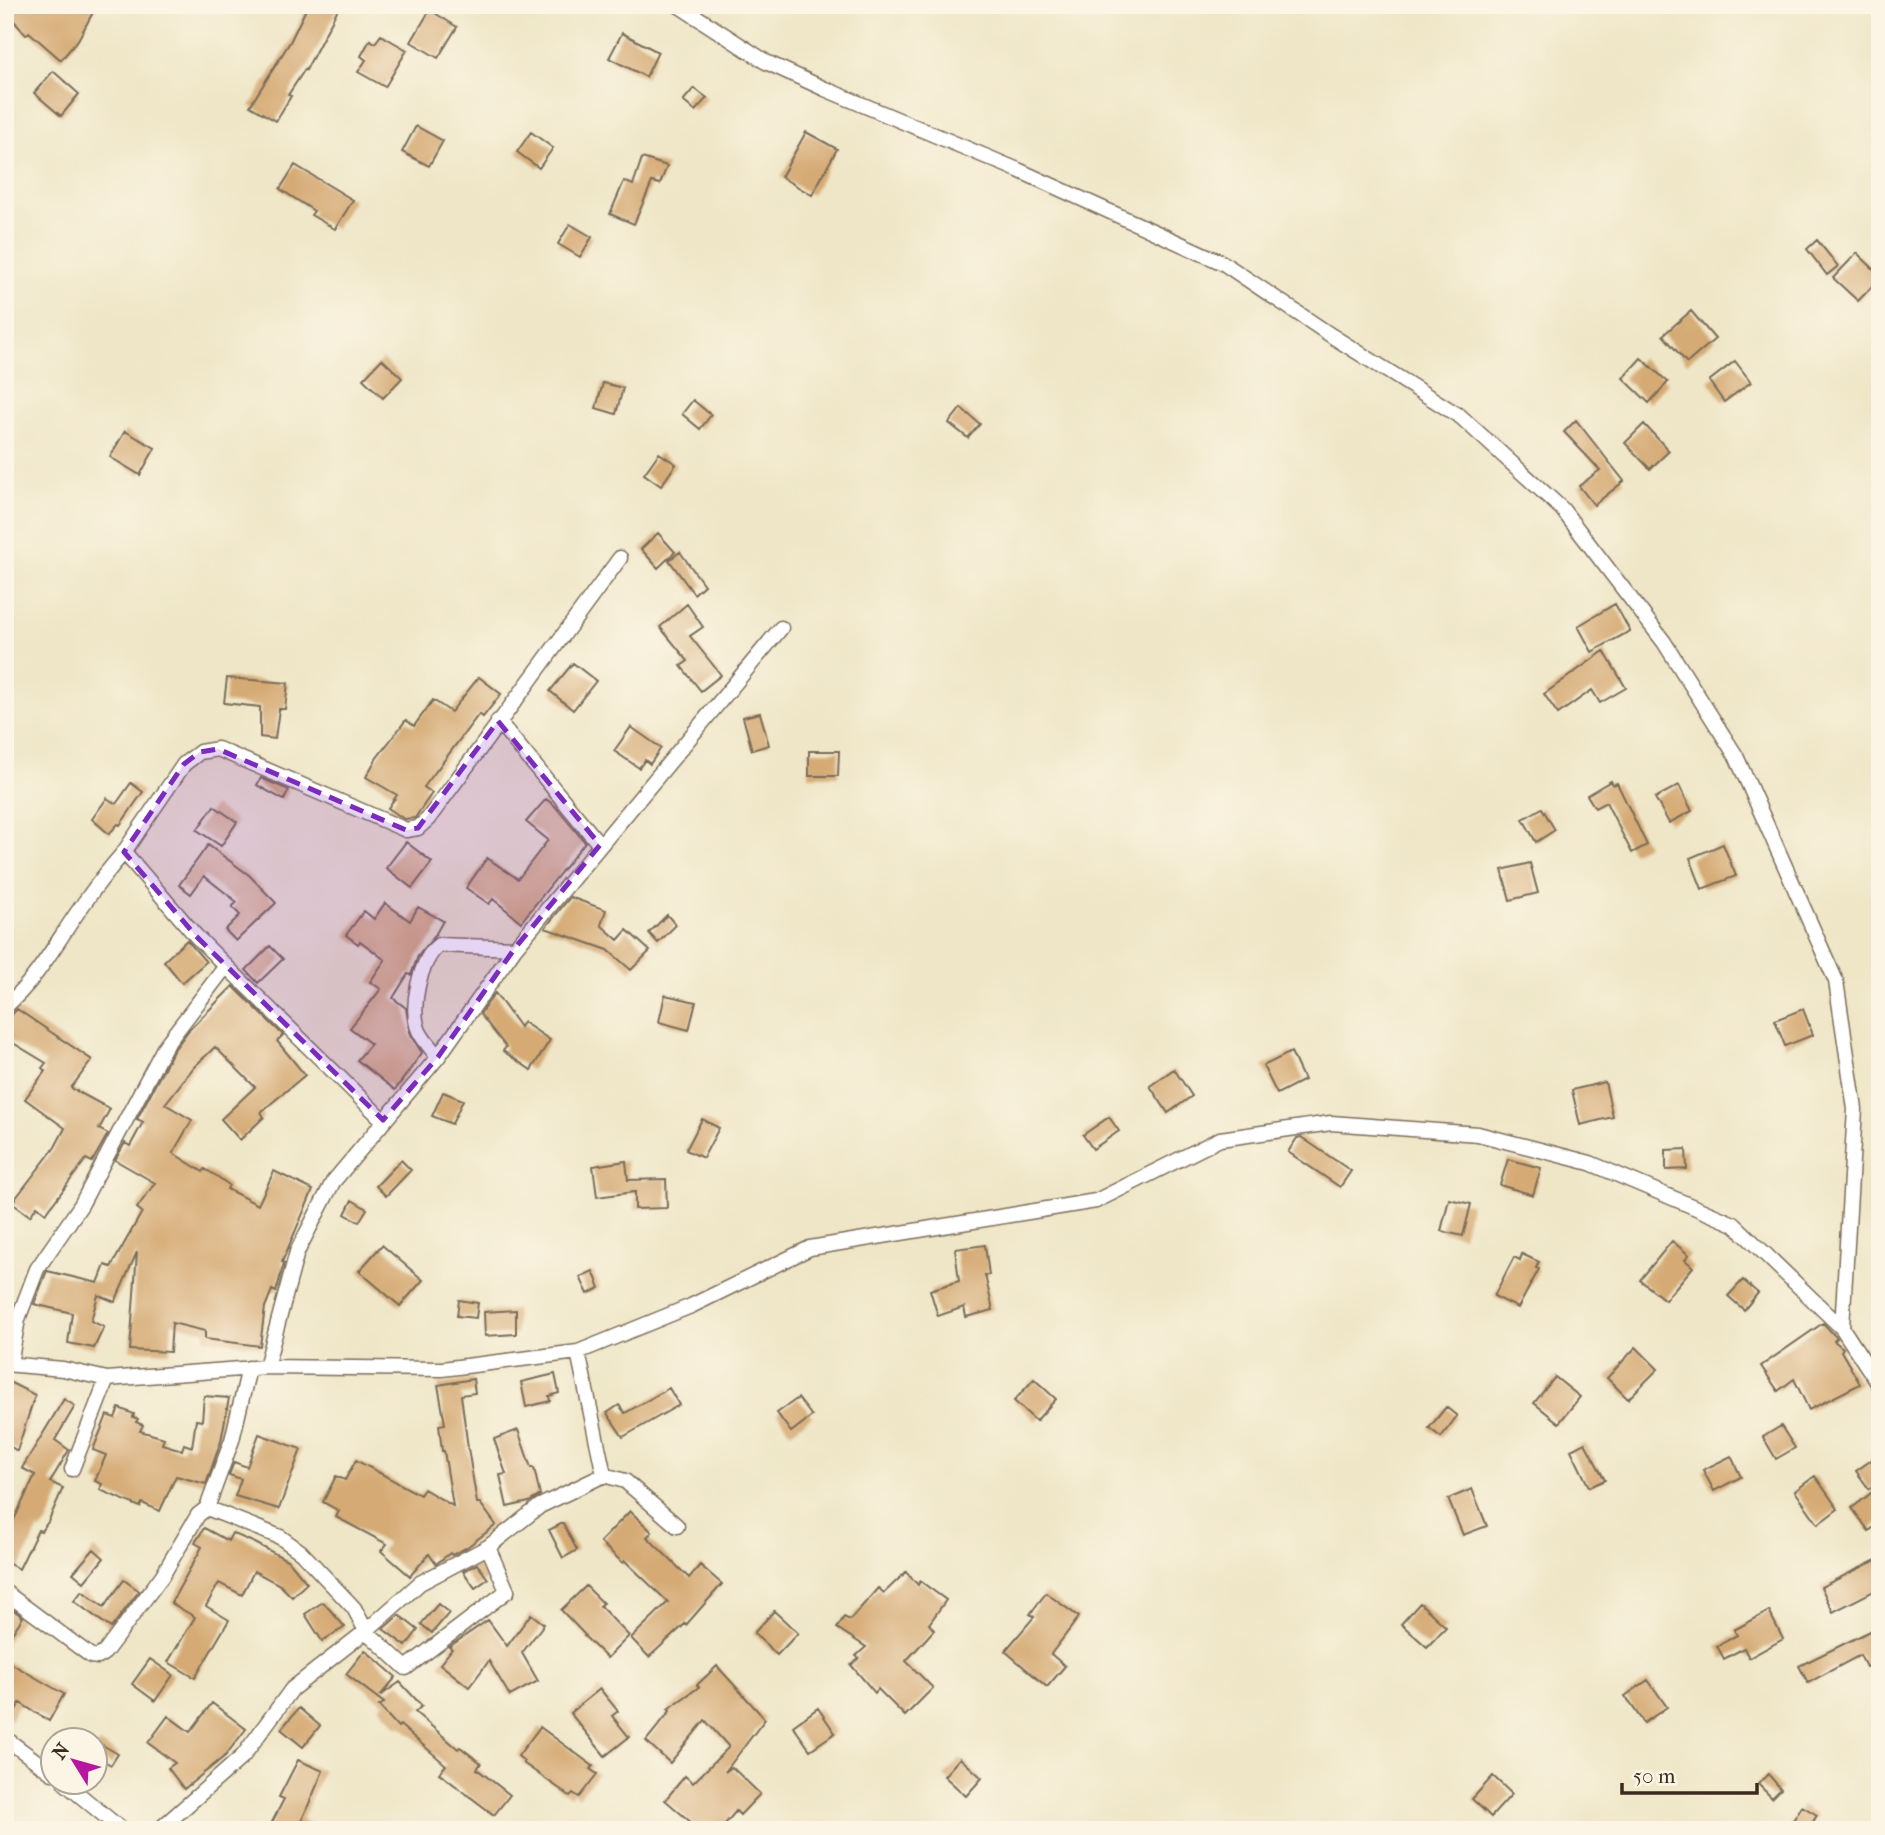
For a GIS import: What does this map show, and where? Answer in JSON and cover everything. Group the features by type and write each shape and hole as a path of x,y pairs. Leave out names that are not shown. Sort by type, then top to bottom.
{"street":[{"path":"678,5 766,62 1223,262 1332,336 1461,417 1562,509 1664,642 1736,756 1836,981 1855,1109 1842,1328"},
{"path":"5,1007 35,975 184,764 200,752 218,749 406,830 418,828 428,819 620,558"},
{"path":"266,1367 297,1252 333,1182 439,1057 515,948 781,628"},
{"path":"498,721 600,845"},
{"path":"124,852 196,936 383,1120"},
{"path":"439,1057 418,1030 416,1012 424,962 431,951 439,945 515,948"},
{"path":"226,966 164,1046 81,1205 37,1269 18,1319 8,1364 63,1368 107,1379 266,1367 442,1369 578,1352 691,1306 810,1248 1096,1201 1220,1139 1331,1124 1478,1134 1590,1163 1734,1224 1842,1328 1880,1386"},
{"path":"578,1352 604,1475"},
{"path":"5,1592 91,1656 98,1657 105,1652 162,1576 198,1515 207,1508 232,1440 249,1368"},
{"path":"72,1469 107,1379"},
{"path":"159,1830 243,1756 292,1689 366,1631 420,1583 488,1547 540,1507 604,1475 625,1481 677,1527"},
{"path":"207,1508 280,1537 301,1552 354,1608 366,1631 406,1668 506,1591 488,1547"},
{"path":"5,1738 38,1763"},
{"path":"82,1797 122,1830"}],"highlighted area":[{"path":"498,721 600,845 515,948 438,1057 383,1120 196,936 124,852 184,764 200,752 218,749 406,830 418,828"}],"building":[{"path":"16,5 97,5 78,40 61,60 29,32 26,35 7,13"},
{"path":"308,5 340,5 276,121 250,106 290,42"},
{"path":"430,10 457,27 438,58 411,42"},
{"path":"622,33 658,52 646,77 609,58"},
{"path":"381,35 407,50 385,87 358,72 366,60 361,56 370,40 375,43"},
{"path":"53,71 79,94 61,116 34,93"},
{"path":"694,88 707,98 695,111 683,101"},
{"path":"416,126 443,141 429,166 402,152"},
{"path":"531,132 553,148 539,168 517,152"},
{"path":"806,132 837,149 812,195 781,177"},
{"path":"642,158 667,166 660,184 652,182 634,224 610,214 624,181 633,185"},
{"path":"295,165 353,200 335,229 311,215 314,211 280,189"},
{"path":"570,224 592,237 580,257 558,244"},
{"path":"1817,240 1838,266 1827,275 1807,249"},
{"path":"1857,253 1880,275 1858,301 1833,278"},
{"path":"1691,311 1715,339 1687,363 1663,335"},
{"path":"1641,358 1668,382 1649,403 1623,378"},
{"path":"382,359 402,378 383,398 363,379"},
{"path":"1735,361 1751,382 1724,402 1709,381"},
{"path":"603,383 623,388 616,414 596,408"},
{"path":"693,400 711,415 700,429 682,414"},
{"path":"961,408 980,424 968,438 949,423"},
{"path":"1576,420 1624,481 1594,505 1579,486 1600,470 1564,432"},
{"path":"1644,424 1669,451 1650,469 1625,443"},
{"path":"125,431 155,448 140,475 110,457"},
{"path":"659,453 676,464 661,486 644,474"},
{"path":"658,533 675,552 658,568 641,549"},
{"path":"680,552 704,585 694,594 669,560"},
{"path":"687,604 703,627 690,636 721,675 701,691 681,666 688,661 660,627"},
{"path":"1615,604 1630,631 1592,652 1578,626"},
{"path":"1604,651 1626,688 1600,703 1592,690 1558,714 1544,694"},
{"path":"573,663 596,681 573,710 550,691"},
{"path":"479,677 501,694 483,717 479,714 424,787 432,793 415,818 404,819 388,808 397,795 366,777 376,759 406,720 414,726 433,700 451,712"},
{"path":"227,678 288,683 285,709 279,709 275,739 260,737 260,707 224,703"},
{"path":"760,713 769,745 752,750 743,717"},
{"path":"631,727 661,748 650,764 645,760 639,768 614,751"},
{"path":"809,751 839,751 838,776 809,776"},
{"path":"261,778 289,790 284,800 257,785"},
{"path":"1611,781 1613,785 1617,783 1647,845 1632,853 1606,802 1595,808 1587,795"},
{"path":"131,783 143,792 120,825 109,834 92,819 107,798 116,804"},
{"path":"1679,785 1692,811 1669,823 1655,798"},
{"path":"546,799 585,842 521,922 493,899 489,904 466,888 487,858 518,879 548,840 526,822"},
{"path":"214,806 237,822 221,846 197,830"},
{"path":"1542,808 1555,830 1536,842 1523,819"},
{"path":"406,842 432,862 412,888 386,868"},
{"path":"1723,844 1736,876 1702,889 1690,858"},
{"path":"208,845 249,875 276,903 236,941 225,930 240,915 232,907 237,902 204,876 191,894 179,885"},
{"path":"1530,863 1538,893 1510,900 1502,870"},
{"path":"570,897 606,910 601,925 618,940 627,930 650,951 631,970 608,950 545,928"},
{"path":"385,903 410,921 418,907 443,921 418,956 411,975 408,974 393,998 406,1008 410,1034 422,1053 395,1090 357,1060 371,1044 350,1028 381,989 370,982 385,960 360,941 358,944 346,935 364,911 374,919"},
{"path":"667,915 676,925 658,943 649,933"},
{"path":"187,940 206,962 182,983 164,961"},
{"path":"270,946 283,959 258,983 246,970"},
{"path":"233,986 283,1035 277,1041 305,1075 261,1112 264,1117 240,1140 221,1119 255,1087 215,1047 194,1067 165,1104 192,1120 173,1153 203,1172 205,1169 218,1177 229,1185 227,1189 258,1205 274,1171 313,1190 282,1262 284,1263 276,1292 272,1290 265,1307 260,1346 205,1339 205,1331 172,1323 170,1352 130,1350 137,1252 115,1302 98,1295 91,1321 104,1327 94,1348 68,1343 72,1313 34,1304 46,1273 47,1271 98,1283 105,1265 111,1267 142,1212 137,1208 155,1183 115,1160 125,1143 130,1146 143,1122 137,1119 173,1051 189,1030"},
{"path":"495,993 520,1027 523,1022 550,1040 531,1070 503,1051 506,1047 480,1014"},
{"path":"665,995 696,1002 689,1030 659,1022"},
{"path":"17,1009 92,1060 71,1088 110,1109 99,1129 108,1134 92,1162 86,1159 46,1213 37,1206 30,1216 12,1203 55,1147 65,1128 25,1099 45,1071 42,1068 46,1063 5,1038 5,1022"},
{"path":"1803,1009 1813,1035 1785,1046 1775,1020"},
{"path":"1291,1052 1304,1080 1277,1094 1263,1066"},
{"path":"1174,1069 1192,1096 1168,1113 1150,1086"},
{"path":"1605,1082 1613,1117 1580,1125 1572,1090"},
{"path":"443,1092 463,1100 452,1124 432,1116"},
{"path":"1109,1117 1119,1131 1093,1149 1083,1135"},
{"path":"702,1119 719,1128 703,1158 686,1150"},
{"path":"1301,1137 1351,1171 1340,1187 1288,1152 1297,1138"},
{"path":"1686,1149 1687,1169 1666,1170 1666,1150"},
{"path":"1508,1159 1541,1168 1533,1195 1500,1185"},
{"path":"401,1160 411,1170 386,1196 376,1186"},
{"path":"626,1161 628,1180 666,1179 667,1208 635,1209 635,1192 597,1197 593,1166"},
{"path":"1449,1199 1471,1204 1463,1236 1441,1231"},
{"path":"352,1200 367,1209 359,1222 345,1214"},
{"path":"1672,1241 1689,1255 1685,1260 1693,1267 1665,1300 1640,1280"},
{"path":"382,1245 423,1280 400,1306 359,1271"},
{"path":"985,1245 989,1275 985,1275 993,1310 966,1317 964,1307 938,1316 930,1290 959,1281 955,1249"},
{"path":"1522,1254 1539,1262 1536,1268 1539,1269 1518,1308 1494,1296 1514,1257 1520,1260"},
{"path":"593,1271 600,1288 588,1294 580,1277"},
{"path":"1743,1280 1758,1293 1744,1310 1728,1296"},
{"path":"459,1300 478,1303 476,1318 457,1316"},
{"path":"516,1310 516,1334 485,1336 484,1312"},
{"path":"1823,1323 1837,1338 1834,1341 1843,1348 1841,1351 1860,1384 1809,1410 1794,1379 1778,1391 1761,1366"},
{"path":"1636,1347 1658,1369 1628,1399 1607,1378"},
{"path":"555,1374 559,1393 549,1396 550,1401 526,1407 521,1382"},
{"path":"1555,1377 1580,1397 1559,1423 1534,1403"},
{"path":"473,1379 475,1393 461,1395 468,1448 477,1503 480,1503 496,1525 466,1548 452,1555 450,1553 436,1564 429,1554 410,1576 381,1551 387,1544 336,1517 339,1511 323,1502 336,1476 345,1480 356,1460 420,1495 424,1489 453,1506 442,1451 439,1425 445,1424 438,1385"},
{"path":"1034,1379 1056,1399 1036,1421 1014,1401"},
{"path":"5,1380 35,1395 17,1451 5,1443"},
{"path":"669,1388 679,1405 623,1437 607,1413 619,1405 625,1413"},
{"path":"204,1396 229,1398 221,1441 206,1484 176,1476 160,1511 142,1503 140,1507 100,1490 102,1484 95,1481 106,1455 93,1450 107,1415 115,1418 119,1408 134,1414 133,1417 138,1419 136,1422 143,1425 140,1431 164,1438 162,1444 182,1450 184,1444 192,1447 196,1420 202,1421"},
{"path":"798,1398 812,1416 791,1432 777,1413"},
{"path":"64,1399 75,1406 55,1440 69,1450 50,1482 63,1488 48,1522 41,1531 38,1530 19,1569 5,1562 5,1520 12,1524 35,1475 22,1468"},
{"path":"1446,1407 1457,1416 1441,1437 1429,1428"},
{"path":"1781,1426 1795,1448 1776,1459 1763,1437"},
{"path":"518,1430 531,1468 534,1468 540,1495 529,1502 507,1507 500,1475 506,1474 494,1439"},
{"path":"259,1434 301,1449 279,1509 235,1496 241,1479 229,1475 234,1462 247,1467"},
{"path":"1585,1443 1605,1480 1589,1487 1571,1450"},
{"path":"1880,1454 1880,1481 1869,1489 1856,1471"},
{"path":"1731,1456 1741,1477 1714,1491 1703,1470"},
{"path":"1815,1476 1838,1509 1818,1524 1795,1491"},
{"path":"1880,1486 1880,1522 1869,1531 1852,1508"},
{"path":"1472,1489 1487,1526 1463,1535 1448,1499"},
{"path":"630,1511 652,1532 647,1537 689,1578 700,1565 722,1584 686,1625 649,1657 631,1638 668,1602 625,1561 623,1563 600,1542"},
{"path":"563,1523 577,1550 563,1558 549,1530"},
{"path":"204,1528 228,1541 232,1533 289,1561 307,1583 292,1597 280,1585 254,1571 242,1595 219,1583 206,1606 229,1620 195,1678 168,1662 195,1617 171,1603 202,1547 195,1543"},
{"path":"94,1549 104,1558 84,1582 73,1573"},
{"path":"1880,1558 1880,1588 1833,1612 1821,1587"},
{"path":"477,1564 488,1579 475,1588 463,1571"},
{"path":"906,1572 918,1585 920,1581 946,1600 929,1624 934,1630 906,1661 933,1688 905,1716 878,1689 875,1693 851,1665 866,1647 837,1628 844,1617 850,1620 878,1588 884,1593"},
{"path":"124,1580 139,1591 111,1628 74,1601 82,1591 104,1607"},
{"path":"586,1586 603,1603 600,1606 629,1636 607,1658 561,1610"},
{"path":"1046,1593 1079,1617 1051,1654 1065,1666 1047,1687 1005,1651 1034,1617 1030,1614"},
{"path":"323,1602 345,1627 322,1641 305,1614"},
{"path":"1420,1603 1446,1627 1427,1647 1401,1624"},
{"path":"5,1604 23,1617 5,1644"},
{"path":"438,1604 449,1613 432,1633 421,1624"},
{"path":"774,1611 798,1633 777,1655 754,1633"},
{"path":"1769,1611 1783,1639 1749,1658 1744,1648 1724,1659 1717,1646 1737,1635 1734,1630"},
{"path":"531,1614 544,1624 522,1653 538,1681 510,1696 489,1661 469,1687 440,1664 452,1649 449,1647 488,1620 507,1646"},
{"path":"399,1615 418,1630 406,1646 383,1629"},
{"path":"1880,1626 1880,1661 1866,1667 1860,1655 1808,1683 1799,1666"},
{"path":"365,1650 396,1677 380,1696 400,1682 422,1706 415,1712 458,1749 460,1747 481,1763 477,1769 510,1795 494,1815 439,1773 446,1765 400,1725 398,1727 379,1706 384,1703 346,1674"},
{"path":"150,1659 173,1675 155,1701 132,1684"},
{"path":"5,1660 64,1694 49,1721 20,1703 5,1728"},
{"path":"717,1666 765,1719 725,1772 732,1767 760,1794 740,1815 736,1811 720,1830 700,1830 665,1800 685,1776 693,1783 729,1747 705,1720 670,1763 646,1741 670,1711 668,1709 699,1687 697,1685"},
{"path":"1648,1680 1667,1707 1644,1723 1625,1696"},
{"path":"600,1689 618,1711 612,1716 629,1737 605,1756 570,1713"},
{"path":"212,1703 246,1729 225,1756 184,1789 168,1768 175,1763 148,1743 168,1716 190,1732"},
{"path":"299,1708 320,1726 303,1747 281,1729"},
{"path":"818,1708 835,1733 810,1750 793,1726"},
{"path":"540,1727 593,1766 590,1769 597,1774 579,1797 573,1793 570,1796 523,1763 518,1756"},
{"path":"108,1748 118,1754 111,1765 108,1763"},
{"path":"960,1758 982,1778 966,1796 944,1776"},
{"path":"298,1760 323,1771 302,1820 323,1830 268,1830 284,1799 279,1797"},
{"path":"1768,1774 1781,1789 1772,1798 1758,1784"},
{"path":"1493,1776 1512,1794 1491,1817 1472,1799"},
{"path":"1802,1806 1817,1815 1808,1830 1787,1830"}]}
